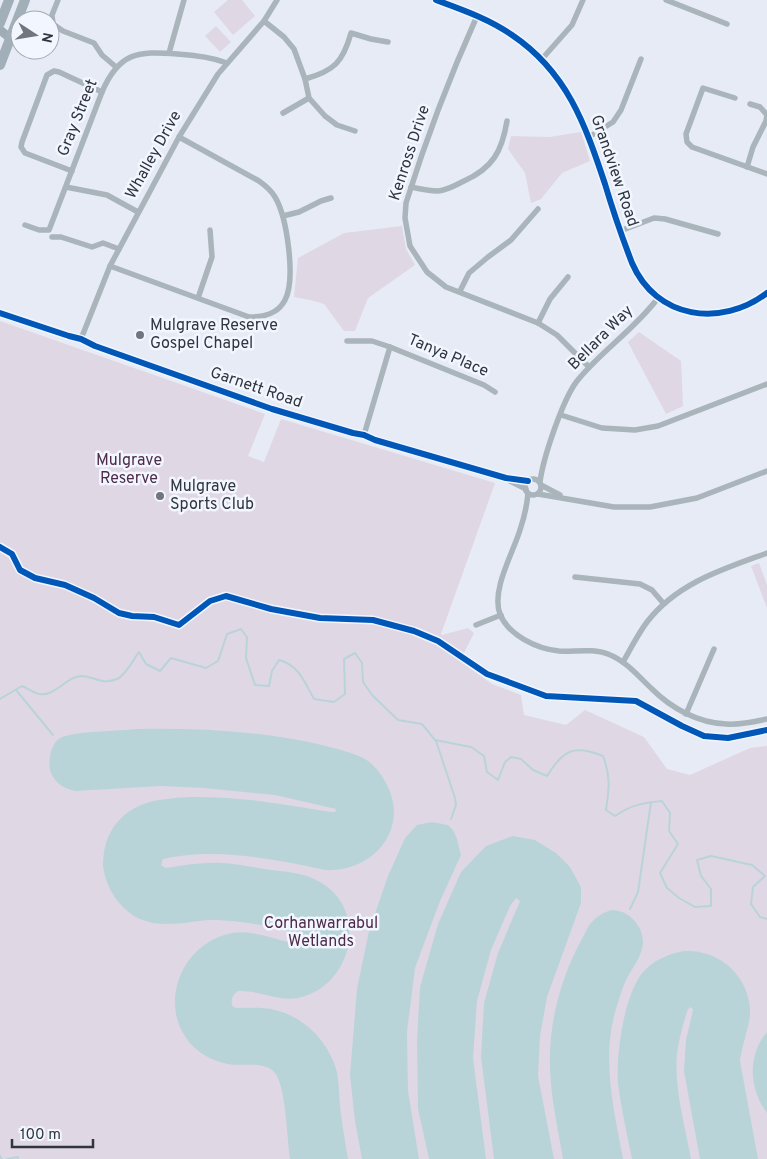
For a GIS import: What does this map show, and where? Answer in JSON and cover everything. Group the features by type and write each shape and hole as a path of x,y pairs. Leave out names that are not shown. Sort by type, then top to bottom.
{"highway":[{"path":"1,19 8,0"},
{"path":"0,65 5,38 25,0"}],"main road":[{"path":"0,30 5,38"}],"street":[{"path":"58,0 52,16 53,24 62,31 94,42 102,55 116,68"},
{"path":"171,53 174,34 184,0"},
{"name":"Whalley Drive","path":"82,339 110,266 180,137 225,66 264,21 277,0"},
{"name":"Grandview Road","path":"436,0 479,17 513,35 542,60 568,94 589,137 635,271 645,287 656,297 670,306 681,310 716,314 747,306 767,293"},
{"path":"542,60 572,25 583,0"},
{"path":"666,0 727,24"},
{"name":"Kenross Drive","path":"479,17 456,63 406,203 405,218 410,246 427,272 446,287 538,323 557,334 589,367"},
{"path":"264,21 284,37 294,49 305,79 309,98 325,116 337,125 355,131"},
{"path":"305,79 322,74 336,64 343,57 351,33 388,42"},
{"name":"Gray Street","path":"25,225 39,230 49,230 106,81 121,63 137,54 147,52 210,58 225,66"},
{"path":"589,137 613,122 621,110 640,59"},
{"path":"72,171 25,153 22,147 22,142 47,75 54,71 59,72 102,92"},
{"path":"735,98 703,88 686,138 687,142 692,147 767,174"},
{"path":"283,113 309,98"},
{"path":"747,167 753,147 767,117 760,107 750,104"},
{"path":"411,187 438,191 448,189 475,177 484,170 500,150 507,121"},
{"path":"110,266 249,317 270,315 285,300 289,289 290,256 283,216 269,188 180,137"},
{"path":"66,187 107,195 138,212"},
{"path":"283,216 299,212 331,198"},
{"path":"460,292 469,273 512,240 538,209"},
{"path":"620,230 654,218 665,218 718,234"},
{"path":"198,298 212,257 210,230"},
{"path":"52,237 61,237 92,247 103,243 119,249"},
{"path":"538,323 550,299 568,277"},
{"name":"Bellara Way","path":"532,493 541,490 542,466 569,393 589,367 638,321 656,297"},
{"name":"Garnett Road","path":"0,313 82,339 96,346 272,409 506,478 530,480 540,483 564,497"},
{"path":"347,341 372,340 390,347"},
{"name":"Tanya Place","path":"364,435 390,347 484,385 495,392"},
{"path":"560,415 602,428 635,430 658,426 767,384"},
{"name":"Bellara Way","path":"530,480 542,466"},
{"name":"Garnett Road","path":"506,478 532,493 614,507 666,505 697,498 767,471"},
{"path":"530,480 532,493 500,585 498,602 500,615 511,629 530,642 557,651 597,652 623,662 654,692 674,708 705,721 727,724 767,719"},
{"path":"623,662 648,621 664,604 690,584 767,553"},
{"path":"575,577 640,584 652,590 664,604"},
{"path":"476,625 500,615"},
{"path":"686,714 714,649"}],"green space":[{"path":"228,0 242,0 255,16 233,35 214,12"},
{"path":"216,26 231,42 220,52 205,36"},
{"path":"581,132 590,161 562,173 541,199 531,203 525,173 508,149 511,136 549,137"},
{"path":"402,226 406,249 415,265 368,298 355,331 344,331 324,304 294,297 298,258 344,233"},
{"path":"0,321 265,414 248,456 264,462 281,419 495,483 441,634 468,628 474,633 460,661 492,684 521,695 524,715 566,725 585,710 644,737 667,769 690,775 750,748 767,746 767,1159 0,1159"},
{"path":"639,332 681,361 683,406 666,414 628,342"},
{"path":"759,563 767,585 767,608 751,566"}],"shaded area":[{"path":"137,729 230,731 276,736 322,745 365,759 378,770 387,785 393,802 394,818 390,832 382,846 358,864 342,869 325,870 244,856 203,854 163,859 161,865 166,868 202,863 223,863 290,872 320,882 336,895 345,910 349,928 348,946 342,964 331,979 316,991 298,998 290,999 238,991 233,996 232,1003 233,1007 237,1008 266,1008 286,1013 306,1025 322,1041 337,1072 348,1159 290,1159 284,1101 279,1080 275,1073 259,1065 234,1065 217,1061 202,1053 189,1042 180,1026 175,1009 176,992 180,976 188,961 200,948 215,939 239,932 254,933 289,942 292,938 290,932 261,925 230,921 211,920 158,924 140,919 126,910 115,897 104,873 103,865 106,843 115,825 129,812 153,801 207,797 260,801 331,812 335,812 336,809 275,795 204,788 161,786 75,791 60,784 52,775 49,766 51,752 54,744 60,738 86,733"},
{"path":"432,822 448,825 453,830 461,855 440,901 415,968 407,1032 408,1091 419,1159 362,1159 355,1121 350,1075 357,989 369,931 388,876 405,838 417,825"},
{"path":"513,836 535,840 556,853 570,867 581,887 581,903 547,997 540,1036 538,1076 554,1159 494,1159 481,1057 484,1003 498,953 520,901 516,898 510,906 491,950 477,1001 473,1058 486,1159 429,1159 418,1109 417,1041 420,987 438,924 461,872 486,846"},
{"path":"612,910 624,913 634,920 640,930 643,942 639,957 626,980 619,998 610,1046 610,1084 623,1159 563,1159 551,1080 550,1052 554,1018 562,984 587,929 597,917"},
{"path":"684,951 701,952 722,961 738,976 747,995 750,1005 750,1016 740,1061 758,1159 700,1159 684,1071 686,1040 693,1010 691,1007 688,1009 681,1032 676,1067 681,1107 691,1159 632,1159 618,1083 618,1057 626,1009 636,982 643,972 662,958"},
{"path":"767,1032 767,1113 757,1094 754,1083 753,1062 756,1051"}],"waterway":[{"path":"0,699 22,686 34,692 48,693 70,680 82,676 112,681 126,671 139,652 146,664 160,671 171,658 206,668 218,661 227,634 241,629 247,637 246,658 255,685 269,686 272,671 279,660 286,662 296,670 314,699 334,702 345,694 344,659 355,653 362,663 363,682 372,695 398,720 422,724 435,740 471,747 484,756 487,772 498,780 505,762 511,757 521,759 533,770 547,776 558,760 570,752 584,750 603,756 609,783 606,810 615,816 637,805 662,801 670,813 669,831 678,844 660,873 667,888 679,898 695,907 711,906 711,889 701,876 697,860 711,856 752,865 765,876 753,887 751,904 760,917 767,919"},
{"path":"16,690 53,735"},
{"path":"436,741 455,798 456,805 451,819"},
{"path":"630,909 638,892 651,802"},
{"path":"7,1159 18,1157 18,1159"}],"cycle path":[{"path":"436,0 466,11 503,29 547,65 572,101 581,120 632,263 643,282 657,296 673,306 691,312 710,314 730,311 749,304 767,293"},
{"path":"0,313 81,339 95,346 272,409 506,478 528,481"},
{"path":"0,547 12,554 20,570 35,578 65,585 94,598 119,613 132,616 154,617 179,625 210,601 226,596 271,609 320,618 373,620 414,631 438,641 487,674 546,696 636,701 704,736 728,738 767,730"}],"place":[{"name":"Mulgrave Reserve Gospel Chapel","path":"140,335"},
{"name":"Mulgrave Sports Club","path":"160,496"}],"park label":[{"name":"Mulgrave Reserve","path":"129,470"},
{"name":"Corhanwarrabul Wetlands","path":"321,933"}]}
